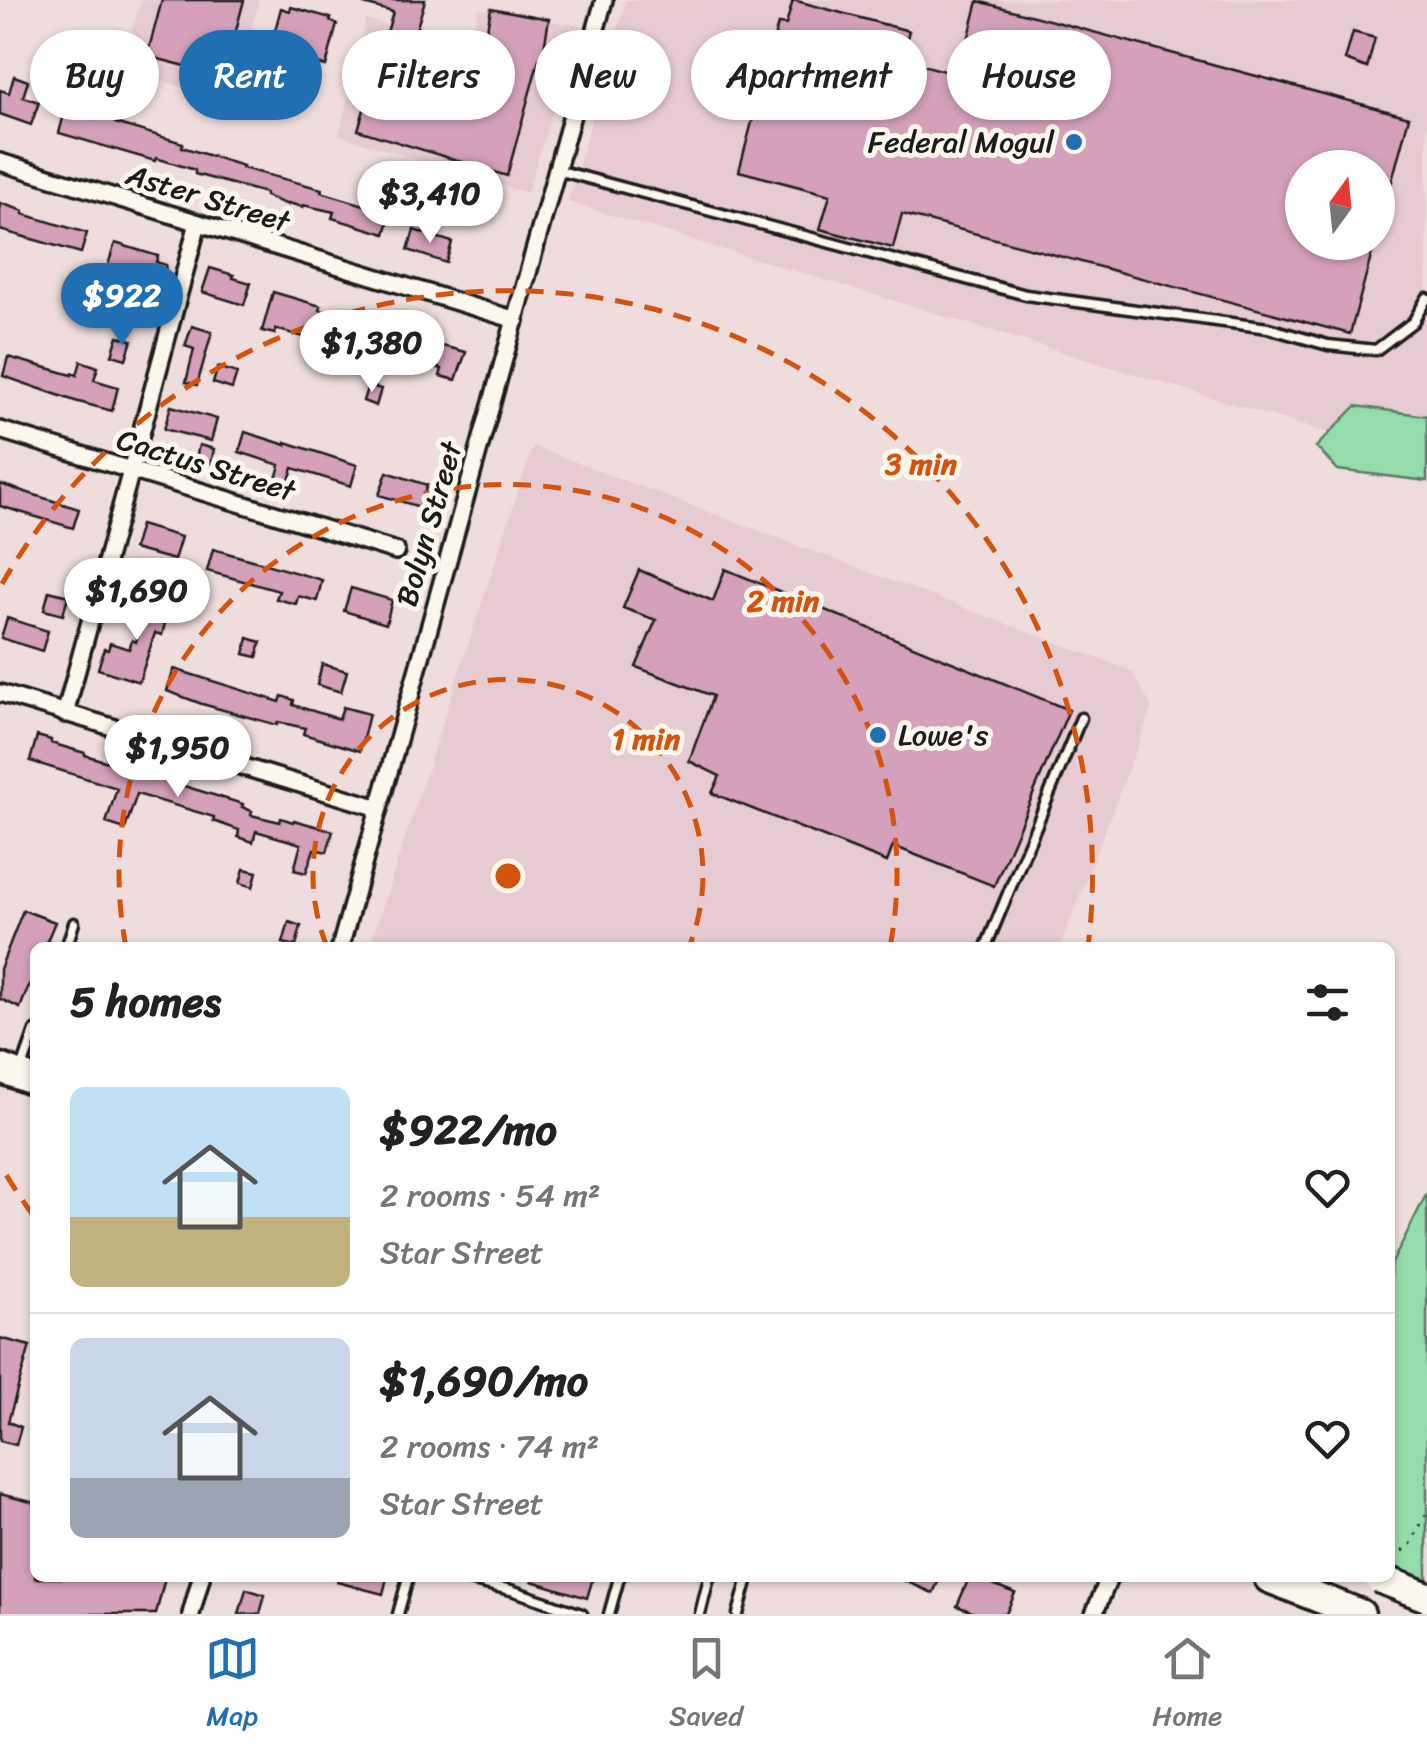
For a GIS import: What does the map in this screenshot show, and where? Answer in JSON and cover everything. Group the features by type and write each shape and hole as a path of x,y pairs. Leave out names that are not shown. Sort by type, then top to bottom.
{"highway":[{"path":"1280,1582 1360,1614"},
{"path":"1389,1582 1427,1597"}],"street":[{"name":"Bolyn Street","path":"342,942 604,0"},
{"name":"Aster Street","path":"0,162 516,320"},
{"path":"66,714 198,224"},
{"name":"Cactus Street","path":"0,430 396,551"},
{"path":"0,693 379,808"},
{"path":"191,1614 200,1582"},
{"path":"1094,1614 1107,1582"}],"lane":[{"path":"557,170 1026,296 1268,328 1328,345 1376,350 1413,322 1427,298"},
{"path":"988,942 1081,718"},
{"path":"68,942 74,924"},
{"path":"18,1075 30,1044"},
{"path":"398,1614 407,1582"},
{"path":"477,1582 582,1614"},
{"path":"511,1590 513,1582"},
{"path":"609,1614 618,1582"},
{"path":"700,1614 708,1582"},
{"path":"738,1614 747,1582"}],"path":[{"path":"1395,1558 1411,1544 1427,1512"}],"shaded area":[{"path":"141,0 259,0 251,30 179,30 179,86 159,80 159,30 132,30"},
{"path":"626,0 1427,0 1427,463 568,202 592,120 671,120 671,30 617,30"},
{"path":"479,8 580,26 579,30 535,30 535,120 550,120 527,193 339,135 342,120 515,120 515,30 472,30"},
{"path":"366,19 404,30 363,30"},
{"path":"533,446 1132,671 1152,708 1062,942 371,942"}],"green space":[{"path":"1356,406 1427,416 1427,481 1338,470 1316,447"},
{"path":"1427,1193 1427,1588 1395,1574 1395,1257"}],"building":[{"path":"162,0 244,0 236,30 179,30 179,64 159,59 159,30 154,30"},
{"path":"364,0 425,0 416,30 388,30 393,12 364,4"},
{"name":"Federal Mogul","path":"793,0 905,30 776,30 778,24 786,25"},
{"name":"Federal Mogul","path":"978,1 1086,30 971,30"},
{"path":"291,7 331,18 337,24 326,66 322,65 322,30 275,30 281,8 290,11"},
{"path":"491,8 549,19 547,30 535,30 535,74 507,176 358,130 361,120 515,120 515,30 487,30"},
{"path":"1353,32 1375,38 1367,68 1345,60"},
{"name":"Federal Mogul","path":"1111,37 1409,117 1395,169 1395,150 1285,150 1285,260 1370,260 1350,334 902,214 893,248 820,229 830,195 739,171 753,120 927,120 927,66 947,72 947,120 1111,120"},
{"path":"14,76 28,81 23,97 30,99 31,125 0,114 0,90 9,93"},
{"path":"63,120 116,120 115,123 183,143 182,147 242,168 322,189 321,192 391,213 385,234 332,218 334,212 288,205 265,193 195,174 195,170 59,133"},
{"path":"0,203 87,233 81,253 0,230"},
{"path":"414,230 452,242 446,263 408,250"},
{"path":"115,243 158,256 156,262 166,265 162,279 108,265"},
{"path":"210,268 251,283 244,305 202,292"},
{"path":"273,292 362,322 364,317 379,321 377,325 392,329 381,365 367,361 370,351 338,340 340,332 310,326 307,338 276,329 275,334 262,331"},
{"path":"192,326 212,332 197,385 186,382 194,349 185,346"},
{"path":"118,336 132,340 126,359 112,355"},
{"path":"427,342 466,352 456,380 440,376 442,369 419,362"},
{"path":"8,357 72,375 77,375 81,361 98,367 94,380 118,387 112,411 3,376"},
{"path":"218,367 237,373 232,389 213,383"},
{"path":"368,385 381,389 376,406 363,401"},
{"path":"171,406 217,419 211,441 164,429"},
{"path":"245,432 357,465 351,486 293,468 288,483 276,479 280,465 239,452"},
{"path":"199,445 214,449 211,463 196,459"},
{"path":"387,472 427,485 420,507 379,495"},
{"path":"0,484 79,509 73,528 0,506"},
{"path":"140,525 181,537 174,560 133,549"},
{"path":"213,549 322,580 317,601 298,596 296,604 276,599 279,591 207,571"},
{"name":"Lowe's","path":"725,569 1069,710 994,886 893,846 887,862 712,793 720,776 689,761 713,696 636,667 656,620 623,608 639,570 713,601"},
{"path":"351,588 392,600 386,624 344,611"},
{"path":"49,591 68,596 63,615 44,610"},
{"path":"156,591 172,598 162,635 155,633 139,682 98,669 110,643 129,649 132,640 136,642 145,610 148,611"},
{"path":"7,618 48,631 42,651 1,638"},
{"path":"248,638 261,642 257,657 244,654"},
{"path":"322,664 347,671 341,692 317,685"},
{"path":"174,669 280,702 282,696 294,700 293,705 339,719 343,707 369,714 360,751 303,734 305,728 278,722 277,725 167,691"},
{"path":"37,736 243,804 252,811 251,815 280,822 281,818 294,820 333,831 327,852 314,849 306,873 294,870 301,844 256,831 253,842 238,837 239,830 213,821 214,817 137,794 125,829 106,823 117,788 30,761"},
{"path":"244,869 257,872 253,887 240,883"},
{"path":"23,910 55,922 47,942 30,942 30,983 20,1008 0,999 0,969"},
{"path":"289,922 301,926 297,942 283,942"},
{"path":"0,1338 30,1346 8,1422 21,1427 16,1445 0,1441"},
{"path":"0,1494 30,1502 30,1582 164,1582 156,1614 0,1614"},
{"path":"337,1582 386,1582 383,1594"},
{"path":"535,1582 592,1582 587,1598"},
{"path":"907,1582 938,1582 933,1593"},
{"path":"967,1582 987,1582 1015,1593 1006,1614 977,1614 957,1606"},
{"path":"246,1589 265,1595 260,1614 239,1614"}],"place":[{"name":"Federal Mogul","path":"1074,142"},
{"name":"Lowe's","path":"878,735"}]}
